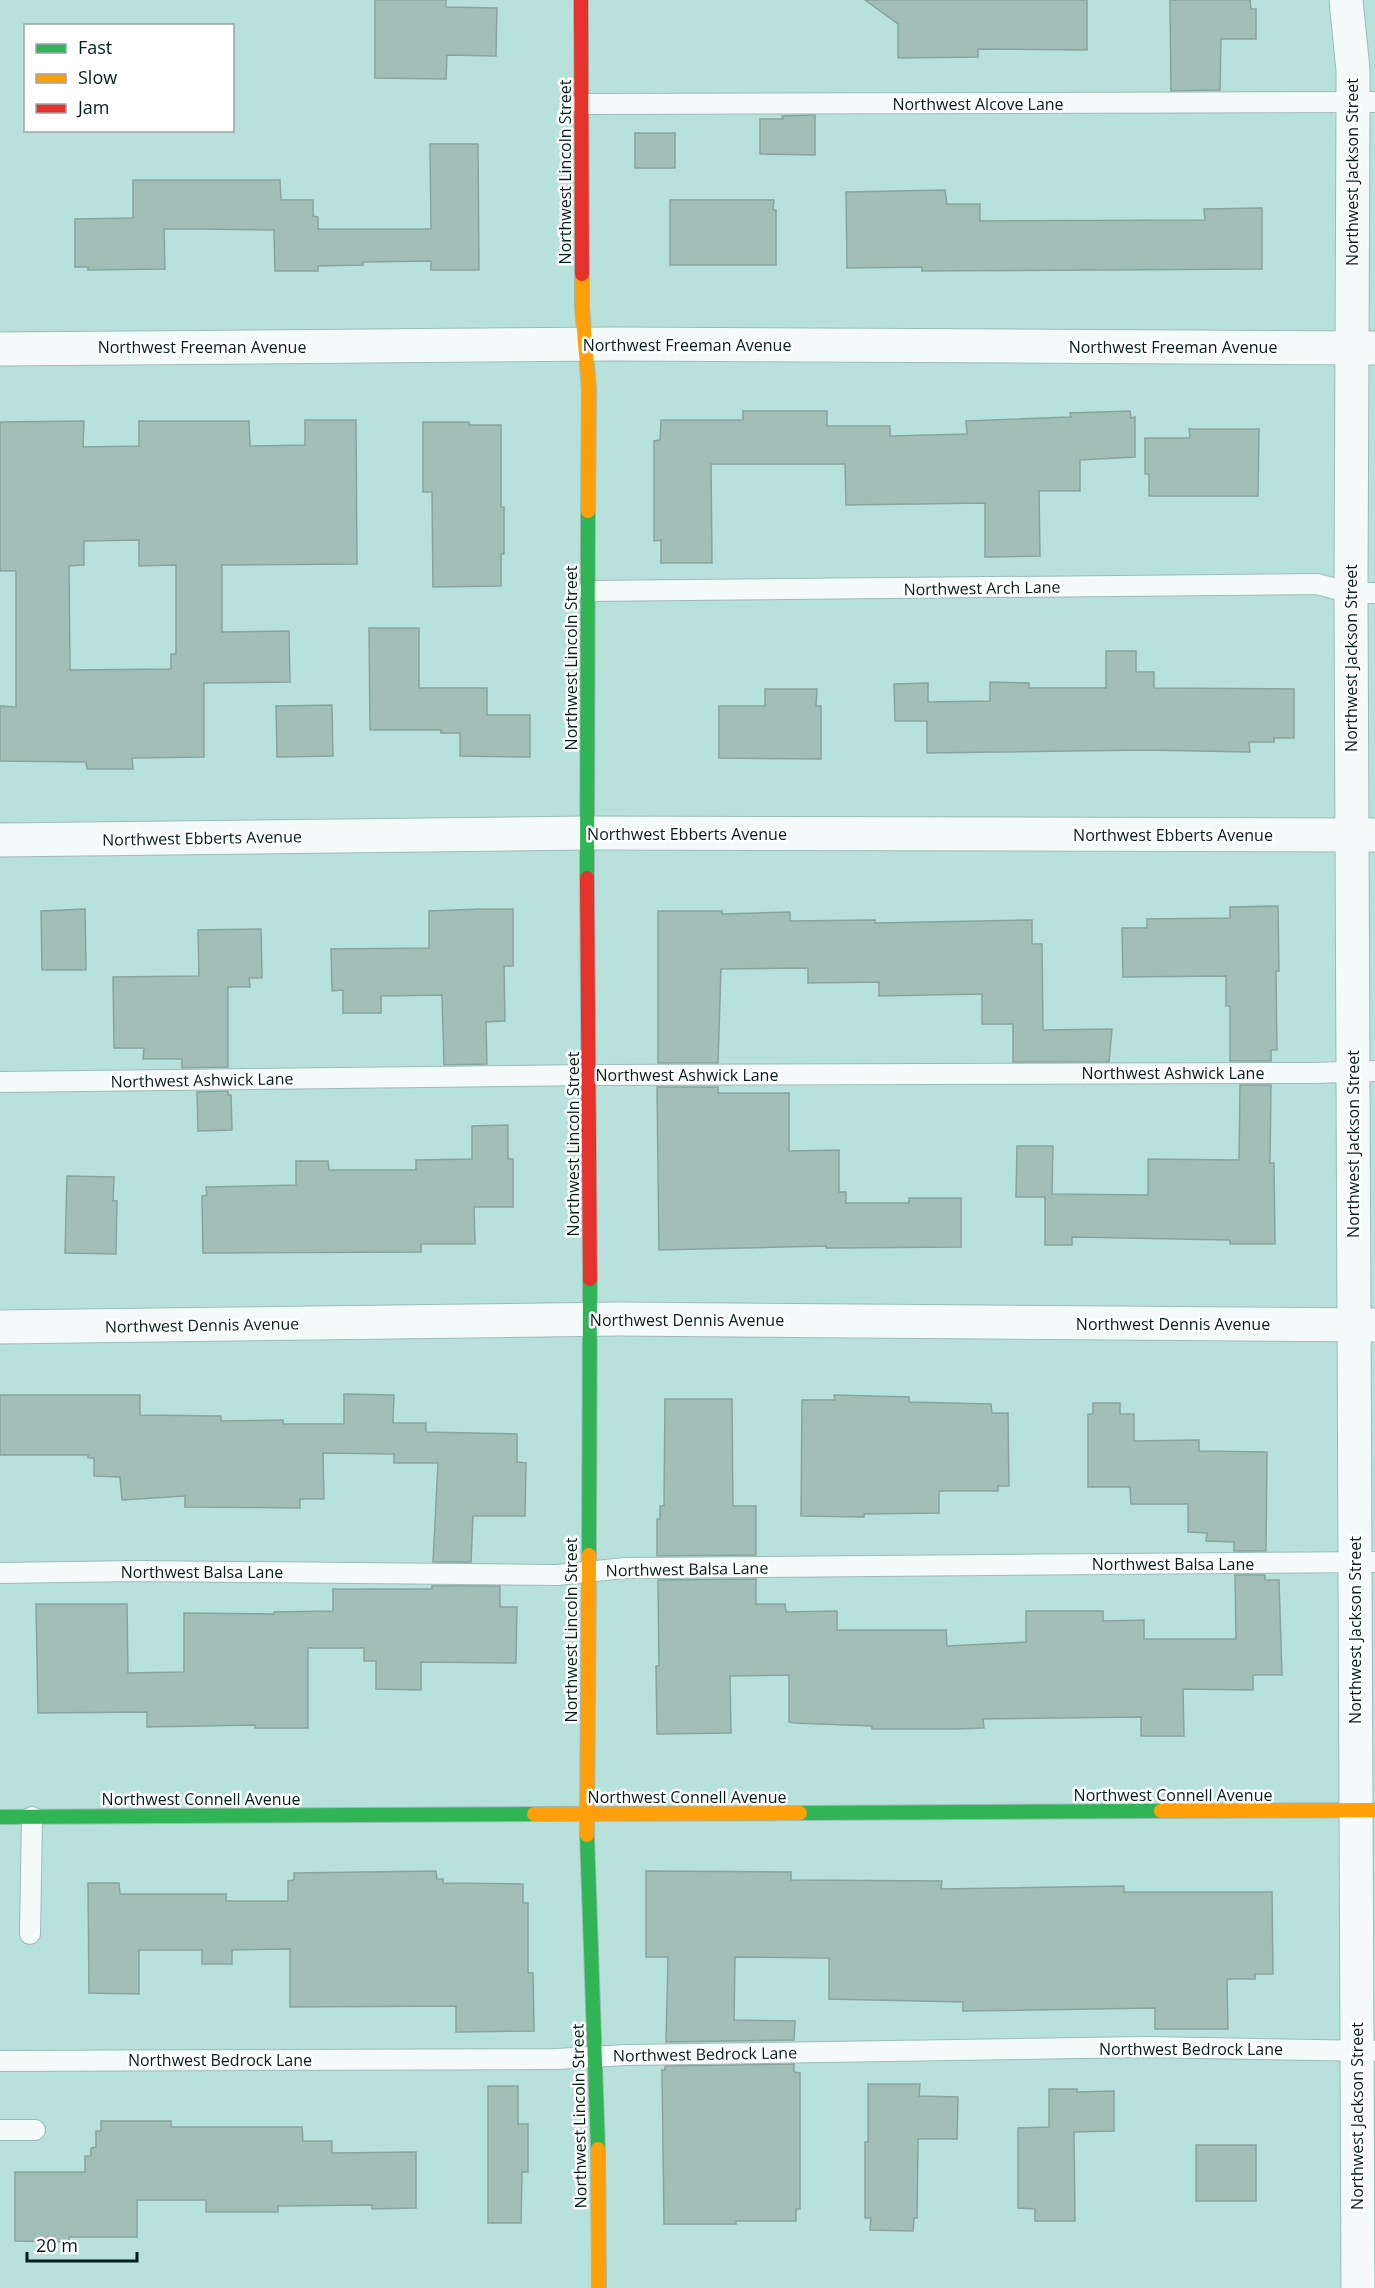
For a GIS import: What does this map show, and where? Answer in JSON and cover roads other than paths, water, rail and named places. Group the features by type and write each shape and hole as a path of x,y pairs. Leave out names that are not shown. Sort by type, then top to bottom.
{"street":[{"name":"Northwest Lincoln Street","path":"581,0 582,293 589,389 587,833 590,1320 587,1815 595,2056 599,2288"},
{"name":"Northwest Jackson Street","path":"1346,0 1353,70 1364,103 1366,2051 1358,2288"},
{"name":"Northwest Freeman Avenue","path":"0,349 585,344 1363,348"},
{"name":"Northwest Ebberts Avenue","path":"0,840 587,833 1363,835"},
{"name":"Northwest Dennis Avenue","path":"0,1327 590,1320 1364,1325"},
{"name":"Northwest Connell Avenue","path":"0,1817 1365,1810"}],"lane":[{"name":"Northwest Alcove Lane","path":"581,104 1364,103"},
{"name":"Northwest Arch Lane","path":"588,591 1317,584 1363,593"},
{"name":"Northwest Ashwick Lane","path":"0,1082 590,1075 1364,1072"},
{"name":"Northwest Balsa Lane","path":"0,1574 138,1571 557,1575 637,1568 1365,1562"},
{"path":"30,1935 32,1816"},
{"name":"Northwest Bedrock Lane","path":"0,2061 556,2059 595,2056 1146,2047 1366,2051"},
{"path":"0,2130 35,2130"}]}
